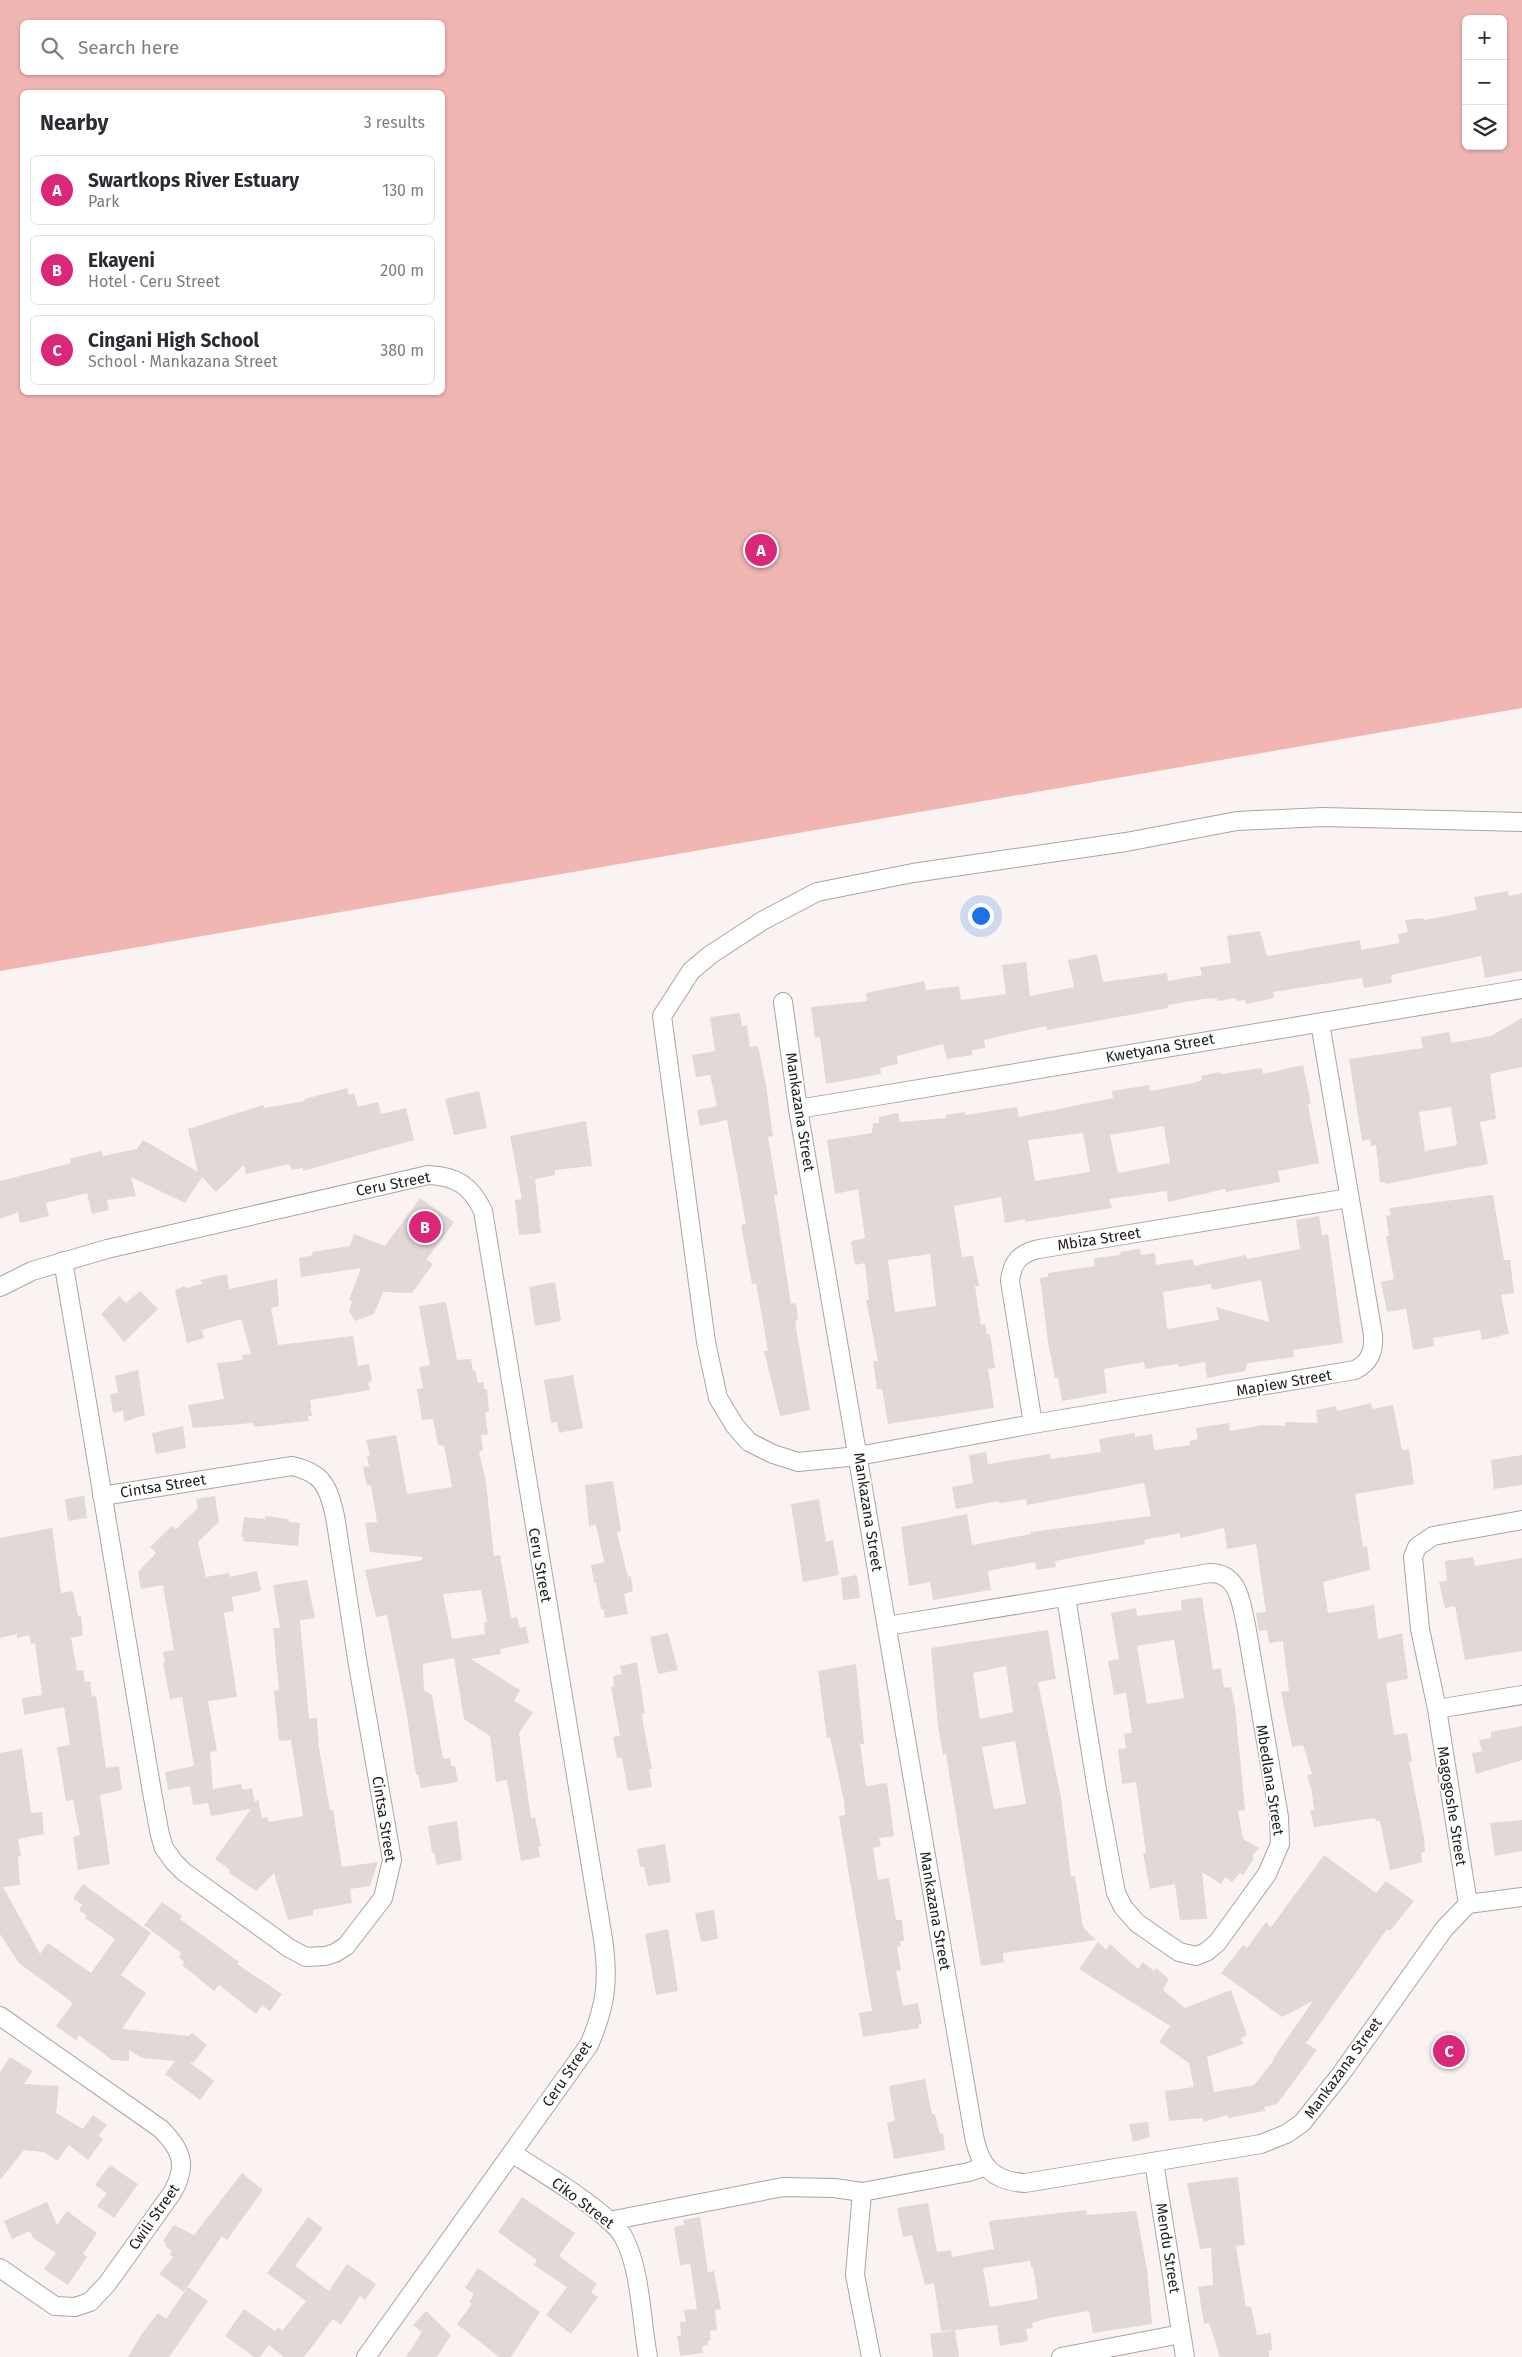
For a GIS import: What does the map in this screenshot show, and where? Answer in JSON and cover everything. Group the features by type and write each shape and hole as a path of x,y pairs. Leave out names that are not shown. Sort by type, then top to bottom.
{"street":[{"name":"Mapiew Street","path":"1320,1023 1374,1344 1370,1356 1361,1367 1304,1380 1033,1424 858,1456 798,1462 773,1454 749,1442 735,1426 718,1398 706,1342 662,1016 691,971 728,942 818,892 913,873 1126,842 1237,821 1323,817 1522,822"},
{"name":"Kwetyana Street","path":"798,1109 1522,989"},
{"name":"Mankazana Street","path":"783,1002 798,1109 974,2136 981,2160 1003,2180 1025,2183 1261,2144 1286,2134 1302,2123 1341,2074 1444,1929 1468,1904"},
{"name":"Ceru Street","path":"0,1287 32,1271 63,1261 428,1175 455,1180 475,1194 483,1211 607,1968 606,1993 603,2009 589,2045 366,2357"},
{"name":"Mbiza Street","path":"1033,1424 1010,1281 1013,1265 1022,1255 1039,1249 1349,1198"},
{"name":"Cintsa Street","path":"63,1261 102,1496 152,1792 164,1848 184,1872 289,1948 312,1957 335,1953 346,1946 383,1898 392,1860 358,1666 335,1516 331,1498 324,1483 306,1470 292,1466 102,1496"},
{"name":"Magogoshe Street","path":"1468,1904 1437,1709 1420,1628 1413,1557 1417,1547 1434,1536 1522,1520"},
{"name":"Mbedlana Street","path":"887,1626 1210,1573 1220,1574 1230,1579 1240,1595 1279,1817 1280,1844 1267,1874 1217,1943 1206,1952 1196,1956 1179,1952 1137,1923 1123,1907 1116,1893 1097,1790 1066,1598"},
{"path":"1437,1709 1522,1695"},
{"path":"1468,1904 1522,1897"},
{"name":"Cwili Street","path":"0,2016 161,2129 173,2141 179,2152 182,2165 180,2180 172,2193 107,2284 90,2302 75,2307 55,2306 0,2268"},
{"name":"Ciko Street","path":"512,2153 609,2220 624,2236 630,2253 648,2357"},
{"name":"Mendu Street","path":"1154,2162 1185,2357"},
{"path":"609,2220 783,2187 834,2188 862,2192 969,2172 986,2166"},
{"path":"862,2192 855,2275 871,2357"},
{"path":"1061,2357 1181,2334"}],"shaded area":[{"path":"0,0 1522,0 1522,708 0,971"}],"building":[{"path":"1508,891 1509,896 1522,893 1522,971 1485,978 1481,956 1391,975 1392,983 1364,988 1362,978 1273,992 1274,998 1246,1004 1245,1000 1237,1001 1236,998 1217,1001 1217,998 1203,999 1168,1005 1168,1008 1047,1030 1046,1026 984,1040 985,1048 972,1050 972,1055 947,1059 943,1044 897,1056 898,1064 880,1068 881,1074 826,1084 820,1037 815,1038 811,1007 867,1001 866,993 924,981 926,990 959,986 961,1000 1006,994 1002,965 1026,962 1030,996 1074,987 1068,960 1097,954 1103,982 1167,973 1168,981 1202,975 1200,967 1231,963 1227,936 1260,931 1267,956 1360,940 1361,950 1399,943 1398,934 1408,932 1405,920 1423,918 1424,920 1477,910 1474,897"},
{"path":"740,1013 742,1026 747,1026 750,1047 758,1046 766,1085 773,1136 768,1137 778,1195 774,1195 791,1304 796,1303 798,1320 795,1321 810,1410 780,1416 764,1351 768,1351 756,1283 752,1284 741,1225 746,1224 727,1120 700,1126 697,1110 717,1106 710,1075 696,1077 692,1055 715,1051 710,1017"},
{"path":"1522,1018 1522,1067 1490,1074 1496,1119 1480,1122 1488,1164 1385,1184 1385,1182 1380,1182 1376,1145 1371,1146 1370,1139 1362,1141 1349,1059 1423,1048 1421,1037 1449,1032 1451,1043 1491,1036","holes":["1451,1107 1457,1145 1425,1151 1419,1112"]},
{"path":"1303,1065 1311,1104 1308,1104 1319,1163 1278,1171 1280,1182 1226,1192 1225,1189 1168,1202 1167,1191 1109,1199 1112,1208 1025,1222 1025,1219 1005,1223 1001,1197 954,1206 962,1257 973,1256 979,1286 975,1286 981,1325 985,1324 987,1335 990,1334 995,1368 988,1369 994,1408 888,1424 882,1389 877,1389 873,1361 878,1361 866,1300 869,1300 865,1263 855,1265 851,1241 865,1238 858,1189 835,1194 827,1140 872,1133 873,1123 879,1123 879,1117 898,1113 900,1122 946,1118 946,1115 965,1112 965,1115 1017,1107 1019,1117 1113,1098 1112,1091 1149,1085 1150,1091 1194,1083 1202,1080 1201,1076 1220,1072 1221,1074 1262,1068 1263,1074","holes":["1164,1126 1170,1163 1118,1173 1110,1135","1083,1133 1090,1172 1035,1181 1028,1140","930,1254 936,1306 895,1312 888,1260"]},
{"path":"347,1088 349,1095 354,1093 358,1107 378,1102 381,1114 406,1108 414,1140 303,1171 303,1168 292,1170 289,1164 246,1174 244,1165 216,1192 202,1177 185,1203 131,1177 136,1196 107,1200 109,1210 92,1214 87,1193 46,1203 49,1216 20,1223 18,1212 0,1219 0,1181 71,1163 70,1159 101,1151 103,1156 137,1149 143,1140 198,1172 188,1129 263,1105 264,1108 305,1101 304,1099"},
{"path":"479,1091 487,1128 454,1135 445,1099"},
{"path":"586,1121 592,1166 555,1170 555,1175 535,1179 541,1233 519,1235 515,1200 522,1199 510,1136"},
{"path":"1493,1195 1504,1260 1510,1260 1514,1293 1501,1295 1509,1334 1482,1340 1480,1330 1433,1338 1434,1346 1413,1350 1406,1309 1387,1312 1381,1282 1394,1279 1386,1236 1389,1236 1386,1216 1391,1215 1389,1208"},
{"path":"420,1198 454,1222 426,1260 433,1264 412,1293 383,1292 374,1314 355,1321 349,1311 352,1301 349,1300 361,1268 301,1277 299,1258 313,1255 312,1252 350,1246 354,1234 385,1246"},
{"path":"1319,1216 1322,1235 1328,1234 1343,1343 1293,1350 1294,1357 1248,1363 1245,1371 1207,1378 1205,1362 1179,1367 1178,1364 1145,1369 1144,1362 1104,1369 1107,1393 1062,1401 1058,1378 1055,1378 1048,1342 1040,1278 1048,1277 1048,1273 1095,1266 1094,1258 1121,1255 1120,1252 1140,1249 1141,1255 1155,1253 1156,1265 1193,1259 1194,1266 1246,1255 1247,1259 1300,1249 1296,1220","holes":["1261,1280 1269,1322 1216,1307 1219,1320 1167,1329 1163,1292 1211,1284 1212,1290"]},
{"path":"227,1274 229,1289 277,1279 279,1306 271,1308 278,1345 353,1336 358,1366 369,1364 372,1381 368,1382 370,1390 310,1400 312,1416 308,1416 309,1421 254,1427 253,1423 193,1428 188,1405 224,1399 217,1363 243,1360 242,1355 251,1354 241,1319 202,1330 204,1338 187,1343 175,1290 185,1286 187,1291 186,1288 202,1284 200,1280"},
{"path":"555,1282 561,1321 535,1326 529,1287"},
{"path":"140,1291 158,1309 124,1342 101,1314 119,1296 126,1303"},
{"path":"446,1302 457,1360 471,1359 478,1383 484,1382 484,1389 487,1389 489,1412 485,1413 488,1434 481,1435 483,1450 479,1452 486,1482 494,1556 500,1555 511,1618 517,1617 520,1628 526,1626 529,1643 500,1649 501,1654 471,1659 520,1690 514,1701 533,1712 519,1733 531,1818 535,1817 541,1846 538,1847 540,1857 521,1861 507,1780 496,1782 490,1736 464,1719 454,1658 423,1664 424,1690 432,1695 443,1759 450,1758 451,1766 455,1766 458,1782 421,1788 418,1775 416,1775 406,1710 387,1615 376,1617 365,1570 422,1560 422,1557 370,1552 365,1523 377,1522 371,1485 367,1486 363,1467 369,1466 367,1456 370,1455 366,1440 396,1435 407,1494 452,1487 444,1446 438,1445 433,1419 422,1420 417,1389 423,1388 419,1367 430,1365 419,1306","holes":["481,1590 487,1622 484,1623 485,1634 452,1639 443,1594"]},
{"path":"138,1370 145,1415 124,1422 123,1411 113,1413 110,1394 118,1393 115,1376"},
{"path":"573,1375 583,1428 559,1433 557,1422 551,1423 544,1380"},
{"path":"1371,1403 1372,1409 1393,1405 1402,1450 1409,1449 1414,1484 1355,1494 1363,1547 1367,1546 1370,1570 1323,1582 1328,1613 1374,1605 1378,1639 1402,1633 1408,1679 1386,1683 1394,1735 1407,1733 1412,1761 1409,1762 1424,1837 1425,1852 1421,1853 1422,1862 1390,1870 1380,1821 1376,1821 1375,1818 1314,1827 1310,1810 1314,1810 1312,1792 1307,1775 1312,1774 1303,1745 1292,1747 1281,1692 1289,1691 1283,1641 1269,1643 1267,1630 1259,1631 1256,1613 1266,1612 1256,1544 1227,1549 1224,1528 1180,1538 1180,1533 1144,1540 1145,1544 1055,1561 1056,1567 1036,1570 1035,1562 988,1571 991,1590 933,1600 930,1582 909,1586 901,1527 967,1514 972,1545 1031,1534 1031,1532 1151,1516 1144,1483 1027,1505 1026,1499 999,1503 999,1501 956,1509 952,1487 973,1483 969,1455 986,1452 988,1464 1050,1454 1051,1459 1101,1452 1099,1439 1135,1433 1135,1437 1152,1434 1154,1450 1190,1445 1190,1441 1198,1439 1196,1428 1229,1423 1230,1431 1263,1425 1285,1426 1285,1422 1318,1423 1316,1410 1336,1406 1337,1411"},
{"path":"183,1426 186,1448 156,1454 152,1433"},
{"path":"1522,1455 1522,1485 1494,1489 1491,1460"},
{"path":"613,1481 621,1531 617,1532 628,1577 631,1576 633,1591 624,1594 628,1614 605,1618 604,1610 601,1609 596,1583 594,1583 591,1565 604,1562 596,1525 589,1526 585,1485"},
{"path":"84,1496 87,1518 68,1521 65,1499"},
{"path":"215,1496 219,1522 198,1542 206,1577 229,1573 230,1577 257,1571 261,1591 232,1597 234,1611 224,1613 237,1697 208,1701 217,1751 210,1752 213,1789 241,1784 243,1790 252,1788 255,1803 258,1799 262,1818 267,1817 269,1822 303,1816 291,1740 279,1741 274,1691 279,1690 273,1628 280,1628 273,1585 307,1580 315,1618 300,1620 309,1718 317,1718 319,1748 330,1810 333,1810 342,1867 378,1862 370,1886 350,1889 352,1903 313,1910 313,1915 288,1920 274,1873 256,1891 229,1873 230,1870 215,1859 251,1809 211,1816 208,1803 193,1805 190,1786 168,1790 165,1772 194,1766 182,1697 170,1699 163,1663 165,1662 163,1652 174,1650 163,1585 141,1589 138,1572 156,1553 150,1547 172,1526 176,1529 198,1508 196,1499"},
{"path":"819,1499 826,1542 833,1540 839,1575 803,1582 791,1504"},
{"path":"265,1516 289,1519 289,1522 300,1523 298,1546 243,1541 244,1537 241,1537 244,1517 265,1519"},
{"path":"52,1528 61,1593 73,1591 78,1616 81,1616 83,1635 71,1638 77,1671 83,1670 85,1682 90,1681 92,1697 96,1696 106,1768 119,1766 122,1790 100,1795 110,1864 78,1870 73,1837 80,1835 73,1800 66,1801 57,1747 70,1745 64,1707 24,1715 22,1698 42,1695 35,1643 31,1644 29,1635 17,1638 17,1634 0,1638 0,1538"},
{"path":"1473,1557 1475,1566 1522,1558 1522,1651 1465,1660 1455,1606 1445,1608 1439,1582 1447,1581 1445,1561"},
{"path":"857,1575 860,1598 843,1600 841,1578"},
{"path":"1202,1597 1213,1670 1221,1668 1224,1688 1231,1687 1235,1707 1245,1810 1238,1811 1243,1839 1259,1848 1252,1856 1254,1858 1243,1875 1240,1873 1232,1882 1225,1877 1221,1884 1202,1872 1207,1919 1180,1920 1175,1884 1150,1889 1143,1853 1146,1853 1136,1782 1122,1784 1118,1749 1126,1748 1124,1734 1132,1733 1126,1693 1114,1695 1108,1661 1119,1659 1111,1613 1136,1608 1137,1616 1182,1610 1181,1600","holes":["1174,1640 1184,1698 1147,1704 1137,1646"]},
{"path":"1048,1630 1056,1679 1038,1682 1061,1798 1071,1877 1075,1876 1083,1927 1096,1940 1003,1953 1004,1962 981,1966 946,1754 943,1755 938,1726 931,1648","holes":["1006,1666 1013,1712 980,1719 973,1673","1015,1741 1026,1804 994,1809 982,1747"]},
{"path":"668,1633 678,1670 658,1674 650,1637"},
{"path":"637,1662 645,1714 642,1714 643,1723 652,1769 649,1769 652,1787 628,1791 622,1758 617,1758 613,1737 620,1736 611,1687 614,1686 613,1676 622,1674 620,1666"},
{"path":"856,1664 864,1744 860,1744 866,1786 887,1783 894,1836 879,1838 881,1846 873,1848 878,1880 889,1878 896,1920 902,1920 904,1941 900,1941 901,1946 897,1947 901,1970 896,1971 903,2006 918,2003 922,2024 919,2024 919,2028 863,2037 859,2013 872,2011 839,1816 845,1815 844,1801 830,1737 827,1738 818,1671"},
{"path":"1522,1726 1522,1760 1476,1774 1472,1753 1482,1751 1479,1740 1491,1738 1491,1732"},
{"path":"22,1749 31,1813 42,1812 44,1834 18,1839 21,1856 18,1857 20,1885 3,1887 40,1954 48,1943 91,1973 115,1939 85,1918 87,1916 79,1910 82,1905 73,1898 83,1884 151,1933 121,1975 146,1993 122,2029 189,2036 192,2033 207,2045 193,2063 189,2062 214,2081 200,2100 165,2074 175,2061 142,2058 129,2050 129,2061 112,2060 79,2035 76,2040 56,2026 73,2003 19,1963 0,1934 0,1753"},
{"path":"1522,1820 1522,1851 1495,1856 1490,1823"},
{"path":"457,1821 462,1860 437,1865 434,1852 432,1853 428,1826"},
{"path":"665,1844 671,1882 648,1886 644,1867 640,1867 637,1849"},
{"path":"1324,1855 1376,1893 1386,1881 1414,1901 1390,1931 1387,1929 1306,2043 1317,2050 1277,2104 1264,2107 1265,2111 1228,2118 1227,2115 1204,2122 1202,2118 1169,2121 1165,2091 1194,2087 1189,2063 1159,2042 1170,2026 1079,1969 1098,1942 1106,1950 1110,1944 1138,1969 1143,1962 1154,1971 1156,1968 1169,1979 1163,1990 1185,2008 1231,1990 1247,2035 1241,2038 1243,2044 1207,2057 1214,2092 1254,2085 1274,2060 1313,2001 1282,2017 1221,1973 1243,1945 1247,1948 1266,1922 1271,1927"},
{"path":"162,1902 182,1916 180,1919 239,1962 237,1964 282,1994 270,2011 262,2005 256,2014 219,1985 214,1991 182,1965 184,1962 179,1957 181,1953 144,1925"},
{"path":"714,1910 718,1939 701,1942 695,1913"},
{"path":"668,1929 678,1991 656,1995 645,1934"},
{"path":"10,2057 33,2071 24,2084 59,2086 56,2113 83,2129 93,2115 107,2125 98,2136 103,2139 88,2160 69,2145 57,2161 44,2152 24,2150 0,2180 0,2072"},
{"path":"925,2079 932,2114 935,2114 940,2134 943,2133 945,2150 894,2159 887,2123 895,2121 889,2086"},
{"path":"1148,2122 1150,2137 1133,2142 1129,2124"},
{"path":"110,2165 138,2184 114,2218 97,2206 107,2193 95,2185"},
{"path":"242,2173 263,2190 227,2240 222,2236 184,2292 159,2274 173,2257 169,2254 172,2251 165,2246 166,2244 163,2241 174,2225 194,2235"},
{"path":"1238,2177 1245,2245 1236,2246 1246,2307 1251,2306 1257,2335 1271,2333 1272,2350 1269,2350 1269,2357 1220,2357 1209,2323 1204,2324 1198,2287 1213,2285 1211,2248 1200,2249 1187,2183"},
{"path":"522,2197 575,2233 559,2256 597,2284 591,2292 598,2297 571,2334 546,2315 567,2287 534,2265 537,2260 498,2232"},
{"path":"47,2202 57,2225 67,2211 97,2233 83,2254 87,2257 68,2285 44,2269 56,2253 33,2238 30,2231 12,2239 4,2221"},
{"path":"928,2203 937,2252 951,2250 952,2257 994,2249 989,2221 1086,2210 1087,2215 1136,2211 1147,2269 1152,2324 1093,2333 1089,2311 1032,2323 1033,2328 1026,2329 1028,2341 1000,2346 997,2325 941,2331 934,2283 925,2285 912,2235 903,2237 897,2208","holes":["1030,2261 1031,2267 1033,2267 1038,2299 990,2307 983,2268"]},
{"path":"308,2217 323,2228 295,2266 329,2291 347,2264 376,2284 365,2300 360,2296 341,2325 333,2319 304,2357 284,2357 269,2345 260,2357 254,2357 225,2336 244,2309 275,2331 278,2327 282,2331 306,2301 267,2273"},
{"path":"700,2217 708,2272 714,2271 721,2309 715,2310 717,2330 710,2331 711,2340 708,2341 708,2345 702,2346 703,2353 680,2356 677,2336 681,2336 680,2322 686,2322 684,2310 697,2309 690,2264 680,2265 674,2227 684,2225 683,2220"},
{"path":"478,2268 540,2312 511,2357 499,2357 457,2324 472,2304 469,2302 474,2294 465,2288"},
{"path":"188,2287 208,2301 169,2357 128,2357 141,2335 158,2313 166,2319"},
{"path":"426,2311 451,2335 437,2357 406,2357 422,2332 413,2325"},
{"path":"955,2330 959,2357 933,2357 930,2334"}],"place":[{"name":"Swartkops River Estuary","path":"761,550"},
{"name":"Ekayeni","path":"425,1227"},
{"name":"Cingani High School","path":"1449,2051"}]}
